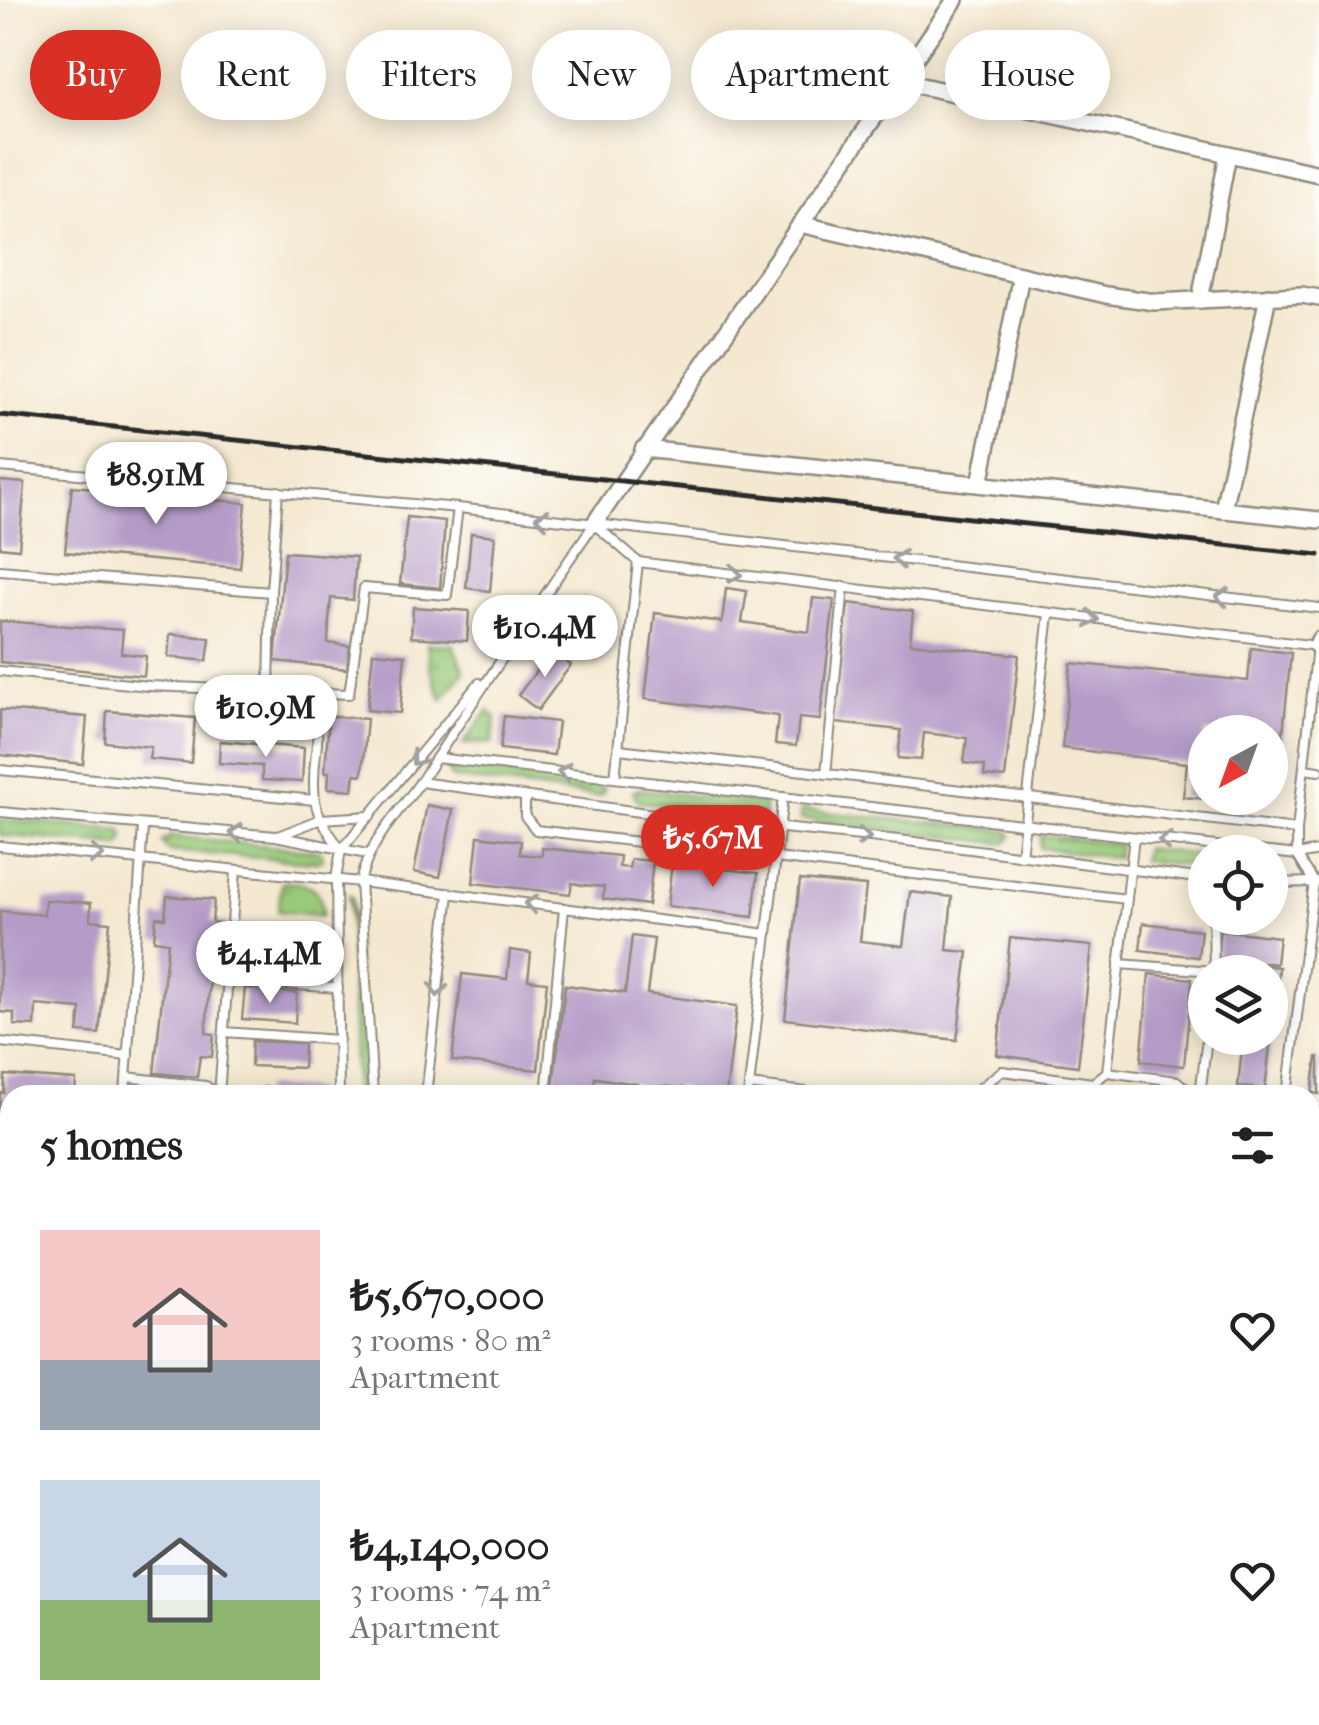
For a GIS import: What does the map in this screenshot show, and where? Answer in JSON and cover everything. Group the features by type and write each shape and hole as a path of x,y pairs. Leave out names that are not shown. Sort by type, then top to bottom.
{"street":[{"path":"925,43 955,0"},
{"path":"925,87 1319,174"},
{"path":"594,524 871,120"},
{"path":"1200,300 1228,154"},
{"path":"800,224 1022,276 1155,302 1302,295 1319,298"},
{"path":"980,484 1022,276"},
{"path":"1223,510 1268,296"},
{"path":"644,448 1319,520"}],"lane":[{"path":"0,467 458,508 1319,608"},
{"path":"269,689 278,491"},
{"path":"0,672 149,686 349,694 364,588 447,596 458,508"},
{"path":"594,524 638,562 1048,614 1318,643 1297,830 1297,856 1316,881 1315,920 1289,1085"},
{"path":"372,1085 360,882 367,854 594,524"},
{"path":"615,778 638,562"},
{"path":"0,570 271,592"},
{"path":"826,774 844,586"},
{"path":"1021,856 1048,614"},
{"path":"339,1085 336,879 340,850 501,656"},
{"path":"269,689 300,704 318,728 315,800 340,850"},
{"path":"619,749 1297,830"},
{"path":"436,758 1297,856 1319,852"},
{"path":"1304,769 1319,771"},
{"path":"0,770 315,800"},
{"path":"420,782 1188,877"},
{"path":"525,797 525,816 536,830 1127,898"},
{"path":"750,1085 783,797"},
{"path":"0,812 276,836 367,854"},
{"path":"276,836 321,818 370,816"},
{"path":"127,1085 143,826"},
{"path":"984,1085 1002,1072 1094,1083 1107,1072 1134,837"},
{"path":"0,846 336,879 767,934"},
{"path":"220,1085 236,870"},
{"path":"1288,882 1316,881"},
{"path":"427,1085 449,893"},
{"path":"547,1085 564,908"},
{"path":"1120,964 1188,970"},
{"path":"228,980 338,988"},
{"path":"224,1032 339,1040"},
{"path":"0,1042 128,1056"},
{"path":"1198,1085 1203,1055"},
{"path":"1107,1072 1177,1081 1182,1085"},
{"path":"127,1077 197,1085"}],"green space":[{"path":"427,644 453,645 464,671 442,700 430,668"},
{"path":"488,711 496,717 492,743 463,744"},
{"path":"454,767 595,783 604,789 595,796 452,778 448,772"},
{"path":"638,789 765,804 764,817 637,801 633,792"},
{"path":"801,810 1007,830 1012,836 1006,844 800,819"},
{"path":"0,819 122,830 124,839 120,846 0,835"},
{"path":"1041,835 1119,844 1117,858 1040,848"},
{"path":"171,836 323,854 322,860 316,862 169,851 162,842"},
{"path":"1145,848 1188,854 1188,865 1142,861"},
{"path":"282,882 307,885 317,892 323,916 278,911"},
{"path":"349,895 366,1085 355,1085"}],"building":[{"path":"0,481 25,483 19,549 0,547"},
{"path":"72,486 246,503 240,568 65,552"},
{"path":"407,517 445,521 440,588 400,584"},
{"path":"471,533 495,536 490,591 466,588"},
{"path":"285,552 356,557 353,600 331,598 329,621 328,643 350,646 347,669 275,661"},
{"path":"726,588 747,591 742,622 809,632 813,598 834,600 820,720 799,718 796,746 775,744 778,716 645,699 655,613 722,622"},
{"path":"585,597 612,618 581,659 554,638"},
{"path":"848,603 913,611 910,643 1019,655 1005,778 984,776 985,766 964,763 967,738 924,733 921,760 898,758 901,730 835,723"},
{"path":"413,607 469,611 467,641 411,637"},
{"path":"0,621 123,630 121,653 146,656 144,676 0,662"},
{"path":"170,634 210,638 207,661 168,657"},
{"path":"1251,648 1291,653 1285,715 1188,715 1188,797 1183,797 1187,763 1062,748 1071,663 1248,681"},
{"path":"552,651 571,665 538,710 518,695"},
{"path":"373,652 405,655 400,713 367,710"},
{"path":"0,710 87,717 83,764 0,755"},
{"path":"107,711 195,718 191,763 149,759 151,747 105,742"},
{"path":"329,716 367,719 362,775 355,774 353,790 328,788 329,772 325,772"},
{"path":"504,716 558,722 554,755 500,749"},
{"path":"220,741 304,748 302,782 262,780 262,766 219,763"},
{"path":"427,805 453,810 440,877 414,872"},
{"path":"478,836 521,841 520,854 542,856 542,848 620,856 619,867 629,868 631,859 653,861 648,905 603,899 604,887 572,883 570,894 473,883"},
{"path":"672,863 758,873 753,917 667,906"},
{"path":"800,880 866,886 860,941 903,946 910,892 952,897 947,950 968,952 957,1040 785,1019"},
{"path":"167,896 214,900 212,922 226,924 224,947 212,946 206,1033 214,1034 212,1057 200,1056 197,1077 154,1073 168,942 154,940 156,917 165,918"},
{"path":"45,900 91,903 90,920 110,922 99,1034 78,1032 81,1009 36,1005 35,1026 14,1025 14,1013 0,1012 0,911 44,915"},
{"path":"1143,923 1188,928 1188,935 1200,935 1198,955 1140,950"},
{"path":"1219,935 1279,937 1277,955 1217,955"},
{"path":"632,936 654,939 647,994 737,1006 727,1085 637,1085 595,1078 594,1085 553,1085 565,985 625,993"},
{"path":"1010,938 1092,946 1078,1066 997,1055"},
{"path":"510,950 531,953 528,980 547,982 538,1070 452,1061 462,974 507,979"},
{"path":"1149,974 1188,979 1184,1066 1141,1061"},
{"path":"245,988 297,993 295,1023 242,1019"},
{"path":"252,1041 304,1043 303,1068 251,1066"},
{"path":"1241,1055 1269,1055 1265,1085 1238,1085"},
{"path":"1317,1057 1319,1057 1319,1085 1313,1085"},
{"path":"5,1075 76,1080 76,1085 4,1085"}],"railway":[{"path":"0,415 1319,555"}]}
